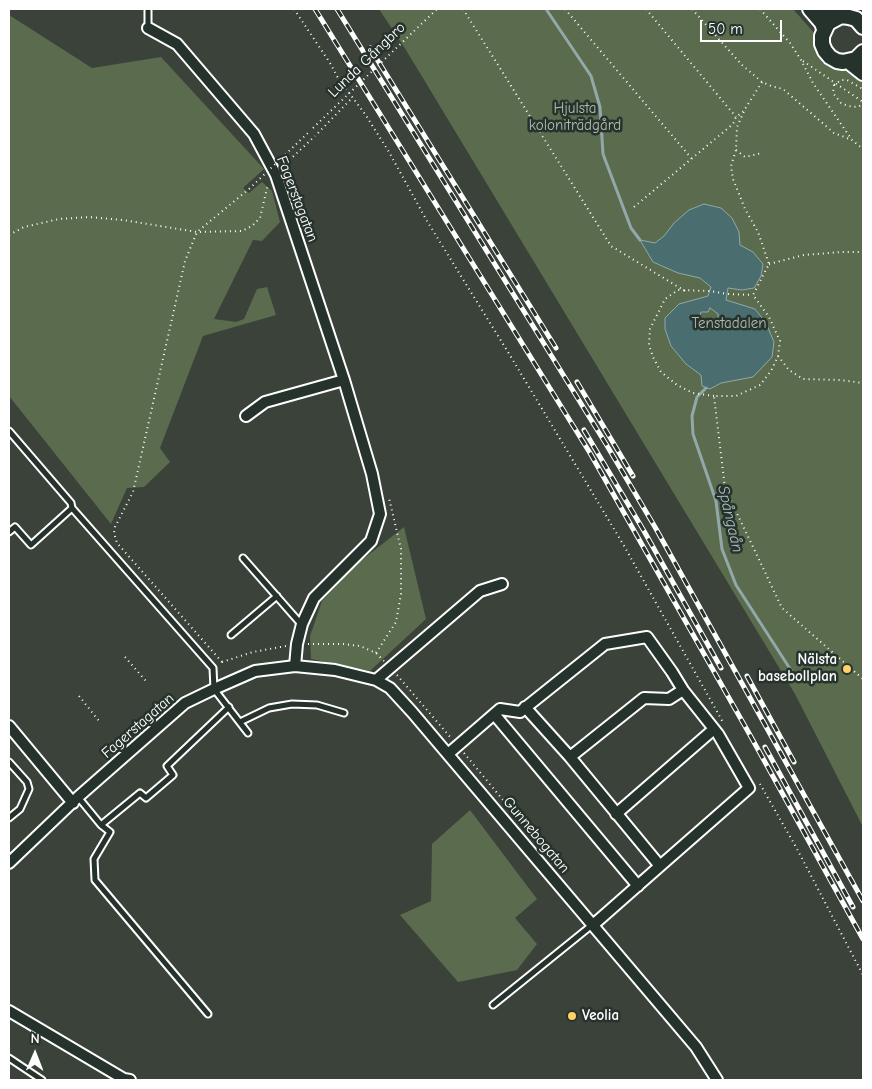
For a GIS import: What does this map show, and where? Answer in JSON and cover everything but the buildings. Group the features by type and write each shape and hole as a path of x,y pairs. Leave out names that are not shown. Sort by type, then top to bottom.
{"street":[{"path":"810,9 822,23 824,29"},
{"path":"823,9 861,20"},
{"path":"842,16 828,23 824,29 822,44 825,51 837,61 856,59 863,52"},
{"name":"Fagerstagatan","path":"9,863 76,800 185,703 256,671 296,666 297,644 302,624 314,598 371,541 380,514 372,474 344,380 276,175 254,134 177,44 148,28"},
{"path":"848,61 863,73"},
{"path":"246,416 265,402 344,380"},
{"path":"376,680 480,592 502,584"},
{"path":"448,754 500,709 520,712 605,644 647,637 683,690 714,729 749,788 593,925"},
{"name":"Gunnebogatan","path":"296,666 336,670 376,680 390,688 696,1047 717,1080"},
{"path":"570,757 644,698 668,700 683,690"},
{"path":"525,707 570,757 660,866"},
{"path":"494,714 638,886"},
{"path":"9,726 76,800"},
{"path":"616,814 714,729"},
{"path":"9,1011 124,1079 130,1080"}],"lane":[{"name":"Fagerstagatan","path":"148,9 148,28"},
{"path":"9,431 71,503 72,508 213,668 214,689 248,733"},
{"path":"9,532 15,527 31,545 72,508"},
{"path":"243,558 302,624"},
{"path":"230,635 277,596"},
{"path":"240,722 269,708 292,704 317,704 344,712"},
{"path":"101,825 140,792 146,798 174,775 167,766 229,707"},
{"path":"9,762 27,782 29,789 20,809 9,818"},
{"path":"76,800 110,832 94,859 95,880 208,1014"},
{"path":"493,1004 593,925"},
{"path":"9,1058 42,1080"}],"path":[{"path":"294,9 330,62 338,78 365,114 389,152 427,221 623,544 726,727"},
{"name":"Lunda Gångbro","path":"313,128 438,9"},
{"path":"463,9 611,246 685,291"},
{"path":"565,9 692,159"},
{"path":"646,9 736,117"},
{"path":"692,9 742,65 762,82 783,89 834,133 852,140"},
{"path":"760,9 790,43 813,83 852,140 863,149"},
{"path":"801,60 863,103 858,107 841,103 833,93 834,85 841,80 847,80 863,88"},
{"path":"753,295 769,264 758,232 744,209 733,179 731,166 736,150 737,127 762,82"},
{"path":"318,133 353,98"},
{"path":"634,207 733,124 736,117 745,110"},
{"path":"213,668 222,662 117,543 114,533 115,527 132,492 186,261 197,232 249,189 310,130"},
{"path":"9,235 24,226 59,219 89,217 123,220 197,232 242,232 260,218 267,185 286,163 315,136"},
{"path":"736,150 745,157 762,154"},
{"path":"769,264 804,255 863,252"},
{"path":"678,290 753,295 769,317 780,341 778,356 771,371 760,385 736,396 714,396 694,393 677,385 661,372 649,344 650,328 665,299 678,290"},
{"path":"778,356 788,370 803,379 863,383"},
{"path":"714,396 725,488 782,608 863,679"},
{"path":"125,656 146,681"},
{"path":"79,696 100,721"},
{"path":"756,777 796,847 863,975"}],"green space":[{"name":"Tenstadalen","path":"379,9 793,9 816,35 822,63 855,72 863,78 863,827 795,694 406,50"},
{"path":"9,15 92,68 161,57 264,169 243,188 249,193 262,182 272,191 280,222 262,241 253,240 214,319 236,322 244,319 257,289 267,287 276,315 203,336 160,448 170,462 144,487 127,488 111,524 9,396"},
{"path":"404,527 426,619 370,671 311,659 310,636 322,601 358,563"},
{"path":"470,810 537,899 515,918 537,944 517,970 458,982 400,915 431,901 432,844"}],"water":[{"path":"704,204 721,208 732,218 739,232 740,245 753,252 763,264 761,276 754,288 742,290 728,288 726,300 755,309 766,323 774,342 772,357 753,377 721,383 710,389 702,386 701,375 686,364 671,346 665,329 665,318 679,304 708,296 711,287 700,278 678,273 653,262 640,240 655,243 689,210","holes":["710,308 718,314 718,320 711,323 704,320 700,315 701,312 708,312"]}],"waterway":[{"name":"Spångaån","path":"546,9 591,76 600,107 603,154 631,228 640,240"},
{"name":"Spångaån","path":"706,388 697,397 692,416 693,434 716,501 722,549 736,585 794,675"}],"railway":[{"path":"315,9 590,453 863,939"},
{"path":"337,9 606,444 655,527 863,901"},
{"path":"370,48 556,348"},
{"path":"577,382 633,476"},
{"path":"584,430 644,531 721,668"},
{"path":"747,676 794,762"},
{"path":"765,747 853,907"}],"place":[{"name":"Nälsta basebollplan","path":"847,669"},
{"name":"Veolia","path":"572,1016"}],"park label":[{"name":"Hjulsta koloniträdgård","path":"575,118"}]}
